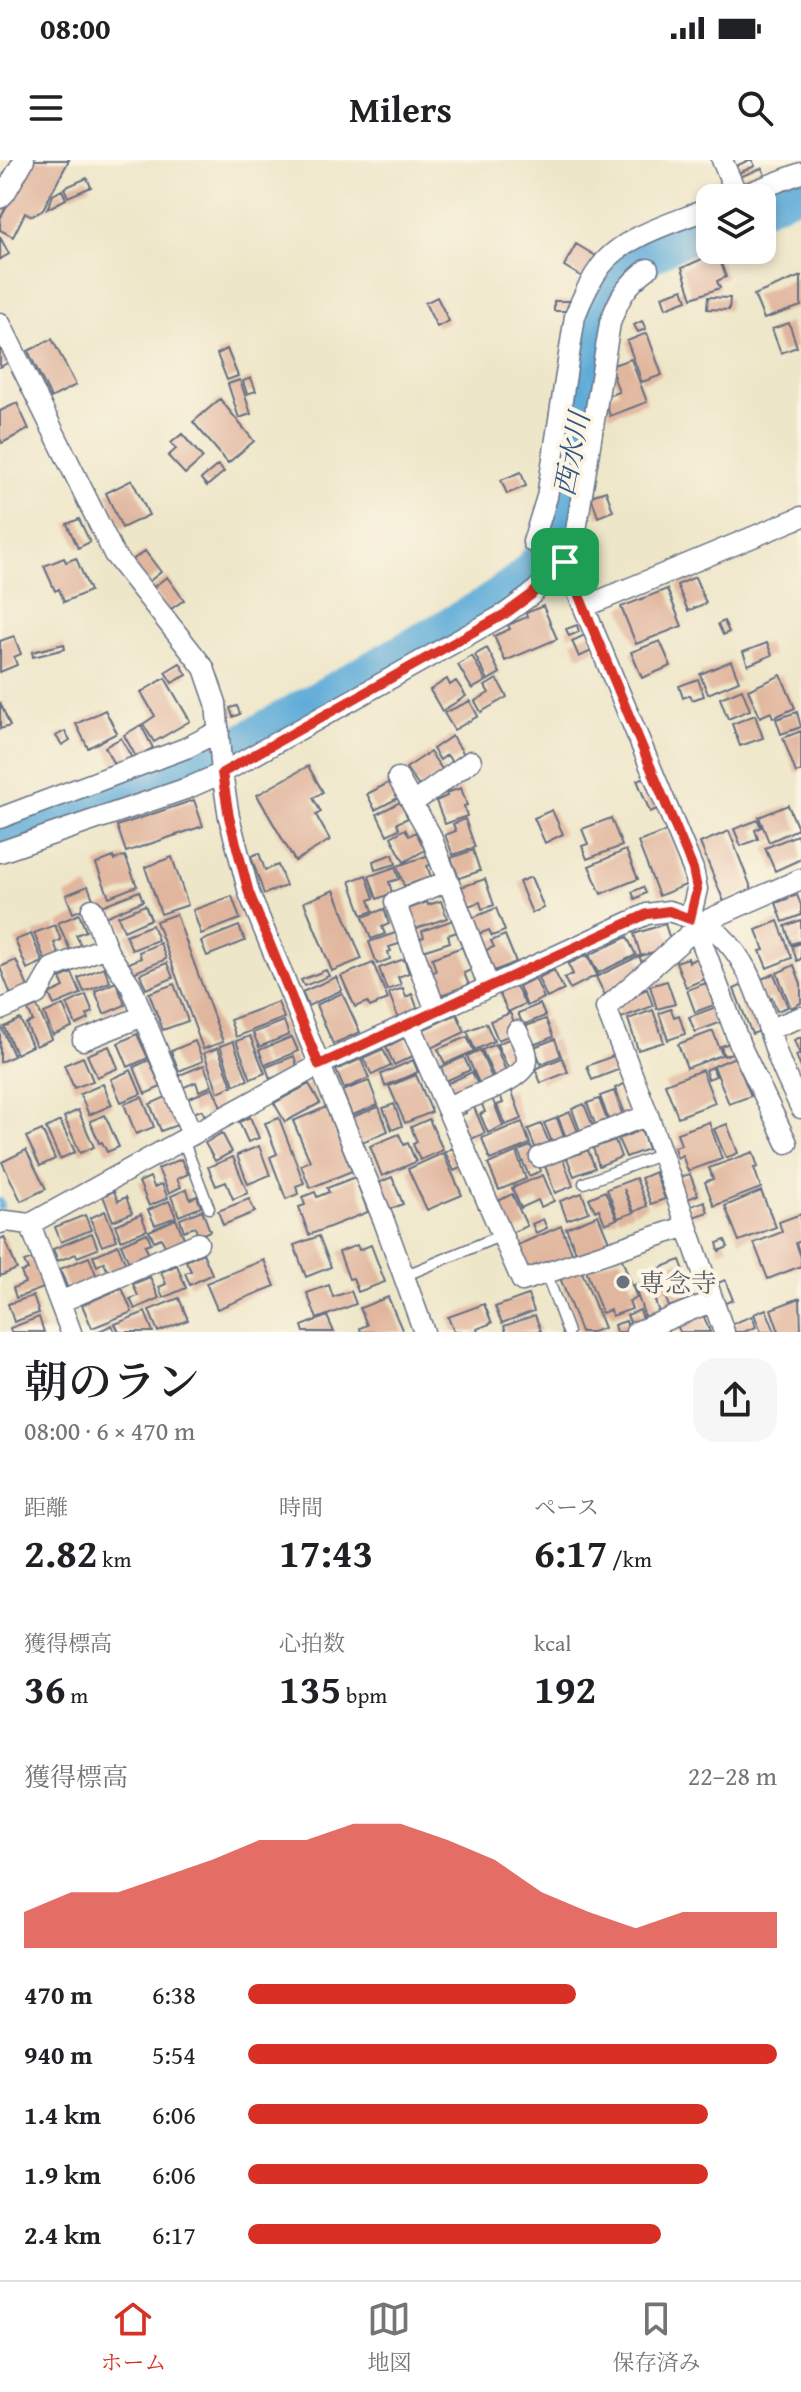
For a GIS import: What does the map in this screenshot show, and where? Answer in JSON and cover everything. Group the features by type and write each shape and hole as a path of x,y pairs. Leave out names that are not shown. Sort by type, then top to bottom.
{"street":[{"path":"0,198 24,160"},
{"path":"722,160 731,184"},
{"path":"773,184 801,173"},
{"path":"696,214 644,234 618,250 602,264 585,292 575,316 547,497 533,542 565,562 693,869 697,889 696,921 701,940 740,1045 787,1143"},
{"path":"0,852 188,788 222,773 505,614 531,595 572,555 610,323 617,302 630,282 648,269"},
{"path":"0,323 114,554 204,668 216,703 229,817 249,893 384,1221 424,1332"},
{"path":"584,607 801,517"},
{"path":"0,818 186,748 219,731"},
{"path":"413,803 471,761"},
{"path":"398,778 430,834 489,987"},
{"path":"436,1011 395,902 448,881"},
{"path":"724,1332 648,1115 606,1008 696,921 800,882"},
{"path":"92,909 106,947 131,986 188,1137"},
{"path":"2,1218 30,1224 319,1065 647,914 669,911 717,931 741,961 749,974 780,1062 801,1108"},
{"path":"0,1010 37,994 52,968 106,947"},
{"path":"83,1040 143,1016"},
{"path":"770,1029 801,1017"},
{"path":"410,1024 522,1281 687,1226"},
{"path":"446,1107 514,1078 525,1067 528,1056 517,1031"},
{"path":"540,1157 648,1115"},
{"path":"30,1224 71,1332"},
{"path":"60,1302 198,1243"},
{"path":"636,1332 713,1301"}],"lane":[{"path":"188,1137 209,1208"},
{"path":"584,1183 662,1154"},
{"path":"404,1276 502,1235"},
{"path":"546,1273 568,1332"}],"building":[{"path":"30,160 69,160 42,211 32,216 25,213 13,237 0,230 0,219"},
{"path":"749,160 755,166 737,174 734,167"},
{"path":"762,168 766,179 754,184 740,184 737,178"},
{"path":"87,178 91,187 68,197 64,188"},
{"path":"62,190 66,199 47,209 53,195"},
{"path":"0,237 9,254 0,259"},
{"path":"576,244 596,256 584,278 564,266"},
{"path":"696,262 721,264 726,277 717,281 720,288 692,298 682,268"},
{"path":"801,276 801,306 764,319 754,295"},
{"path":"683,289 687,300 666,308 662,296"},
{"path":"437,297 449,321 437,327 425,303"},
{"path":"708,297 730,298 729,310 707,309"},
{"path":"554,301 572,301 572,311 554,311"},
{"path":"642,321 646,329 638,332 634,325"},
{"path":"789,323 797,347 781,353 772,329"},
{"path":"647,333 662,375 642,382 627,341"},
{"path":"52,339 76,385 51,398 28,351"},
{"path":"0,347 9,362 0,367"},
{"path":"227,349 238,376 227,380 217,354"},
{"path":"631,359 647,402 610,416 604,397 619,392 610,366"},
{"path":"251,378 256,391 247,394 243,381"},
{"path":"240,380 251,414 239,418 228,384"},
{"path":"220,399 254,441 228,463 193,422"},
{"path":"17,403 29,429 2,443 0,411"},
{"path":"182,434 203,458 185,474 168,456 176,449 171,443"},
{"path":"218,465 224,472 207,486 201,479"},
{"path":"521,472 526,486 507,494 501,480"},
{"path":"132,480 149,515 122,528 106,493"},
{"path":"606,491 613,511 598,517 591,496"},
{"path":"79,519 90,542 78,548 67,524"},
{"path":"145,551 161,572 147,583 131,561"},
{"path":"64,558 66,562 76,558 90,591 64,602 59,589 55,591 44,566"},
{"path":"167,577 184,600 168,611 152,588"},
{"path":"695,577 706,603 688,611 677,585"},
{"path":"667,589 682,626 636,644 621,607"},
{"path":"543,606 557,639 505,661 494,636 510,629 508,625 527,617 526,613"},
{"path":"724,621 729,632 723,635 718,624"},
{"path":"577,625 579,632 569,636 566,629"},
{"path":"589,633 596,649 579,657 572,641"},
{"path":"14,636 21,654 14,657 17,665 0,672 0,641"},
{"path":"660,641 671,666 642,678 631,652"},
{"path":"767,643 772,655 748,665 743,652"},
{"path":"64,644 65,649 33,657 32,652"},
{"path":"487,648 500,673 488,680 475,655"},
{"path":"472,656 486,681 472,689 458,665"},
{"path":"731,661 739,681 708,694 700,674"},
{"path":"180,663 187,675 172,683 165,672"},
{"path":"781,675 795,708 773,718 771,712 760,717 748,690"},
{"path":"165,678 190,721 154,742 143,724 155,716 141,692"},
{"path":"447,679 450,685 456,681 466,696 442,711 430,690"},
{"path":"497,679 507,697 481,712 475,701 489,693 485,686"},
{"path":"698,679 704,696 692,700 690,695 683,698 679,686"},
{"path":"742,689 750,710 728,719 720,698"},
{"path":"470,701 478,716 454,730 444,713"},
{"path":"0,702 10,726 0,729"},
{"path":"237,706 240,714 233,717 230,708"},
{"path":"105,710 117,733 88,748 76,724"},
{"path":"797,712 801,727 781,734 776,719"},
{"path":"755,715 763,738 740,746 732,724"},
{"path":"141,725 153,748 136,757 124,735"},
{"path":"65,731 70,740 62,745 56,736"},
{"path":"801,731 801,771 796,773 783,738"},
{"path":"452,736 464,754 452,762 447,755 440,760 433,749"},
{"path":"121,738 133,760 116,769 105,747"},
{"path":"430,752 444,772 420,788 406,768"},
{"path":"308,766 323,792 313,798 321,812 316,815 330,840 295,861 257,795"},
{"path":"649,775 662,807 650,812 637,780"},
{"path":"390,782 398,798 375,810 367,794"},
{"path":"461,788 467,816 445,824 436,801 447,796 446,793"},
{"path":"194,800 203,826 126,852 117,826"},
{"path":"400,802 408,818 397,823 399,829 387,835 377,814"},
{"path":"788,805 798,829 769,842 759,817"},
{"path":"552,810 563,834 545,843 534,818"},
{"path":"611,818 622,846 587,859 582,846 588,844 582,829"},
{"path":"465,819 475,847 453,855 445,835 456,831 453,824"},
{"path":"758,820 761,827 755,830 758,839 741,846 734,829"},
{"path":"405,829 409,836 416,832 425,850 404,862 391,837"},
{"path":"667,831 688,884 659,896 638,842"},
{"path":"729,831 752,890 724,902 700,843"},
{"path":"797,835 801,844 801,859 775,871 765,848"},
{"path":"473,850 480,871 459,878 451,858"},
{"path":"626,850 638,879 601,894 589,866"},
{"path":"259,853 265,870 278,865 286,886 264,894 251,856"},
{"path":"393,854 396,864 375,870 373,861"},
{"path":"432,854 435,863 427,866 431,877 404,886 397,866"},
{"path":"125,856 137,886 109,897 96,864"},
{"path":"172,857 188,905 161,914 145,867"},
{"path":"395,867 399,879 389,882 392,893 377,899 369,876"},
{"path":"366,875 374,898 369,900 373,911 362,915 350,881"},
{"path":"531,877 544,908 532,913 519,882"},
{"path":"485,879 494,905 482,909 480,902 468,906 461,887"},
{"path":"88,886 95,904 73,913 66,895"},
{"path":"643,887 646,893 635,899 632,892"},
{"path":"334,890 362,959 332,971 304,902"},
{"path":"139,891 143,901 105,917 101,906"},
{"path":"797,895 801,915 783,922 776,903"},
{"path":"232,896 240,919 201,934 193,910"},
{"path":"441,901 447,918 415,929 408,909"},
{"path":"145,905 151,919 124,931 118,916"},
{"path":"496,908 505,931 492,936 489,930 479,934 472,918"},
{"path":"384,909 389,924 382,927 385,934 371,939 363,917"},
{"path":"79,914 86,931 76,935 81,945 70,950 58,923"},
{"path":"176,914 223,1042 203,1049 156,921"},
{"path":"453,920 457,932 448,935 450,942 423,951 419,939 424,937 422,931"},
{"path":"801,920 801,941 791,944 785,926"},
{"path":"778,921 792,958 767,968 756,930"},
{"path":"665,924 672,946 641,956 634,934"},
{"path":"55,925 61,940 54,943 59,955 45,960 34,933"},
{"path":"152,925 158,940 132,950 126,935"},
{"path":"239,926 245,941 207,956 201,941"},
{"path":"398,932 402,943 389,947 390,959 377,964 369,942"},
{"path":"31,934 43,962 27,969 15,940"},
{"path":"505,935 516,962 494,971 486,950 494,947 491,941"},
{"path":"627,937 636,955 598,973 589,955"},
{"path":"160,943 166,959 131,974 127,964 141,958 139,952"},
{"path":"801,943 801,959 797,961 792,946"},
{"path":"462,947 471,970 464,973 469,985 438,996 430,973 436,971 432,958"},
{"path":"587,955 597,975 570,989 564,978 573,974 568,964"},
{"path":"639,956 644,967 605,995 596,977"},
{"path":"688,958 689,962 697,958 705,979 686,987 676,962"},
{"path":"404,959 409,973 398,977 401,985 387,990 379,968"},
{"path":"16,960 28,987 11,995 0,967"},
{"path":"167,963 173,978 146,989 140,974"},
{"path":"373,963 388,999 370,1007 367,1002 355,1007 341,976"},
{"path":"794,965 801,984 801,1003 791,1008 777,973"},
{"path":"104,967 110,982 84,992 78,978"},
{"path":"326,970 329,976 304,986 301,980"},
{"path":"554,970 564,990 547,998 538,978"},
{"path":"72,973 81,994 54,1005 49,994 64,987 60,978"},
{"path":"774,974 788,1007 777,1011 772,998 764,1001 756,981"},
{"path":"336,977 342,990 308,1006 302,992"},
{"path":"535,978 544,998 527,1006 519,986"},
{"path":"667,981 675,1004 657,1009 650,986"},
{"path":"116,982 125,1005 104,1014 95,991"},
{"path":"706,983 714,1005 695,1012 687,990"},
{"path":"747,983 766,1029 752,1034 734,989"},
{"path":"174,984 188,1021 163,1030 149,993"},
{"path":"516,986 525,1004 508,1012 499,993"},
{"path":"403,988 406,997 412,994 418,1010 398,1017 389,993"},
{"path":"647,989 653,1006 621,1018 616,1006"},
{"path":"342,993 360,1032 333,1044 316,1005"},
{"path":"86,995 93,1012 87,1015 89,1019 76,1025 67,1004"},
{"path":"278,1002 284,1018 236,1037 230,1020"},
{"path":"540,1004 545,1016 523,1025 518,1013"},
{"path":"63,1005 72,1027 53,1035 44,1013"},
{"path":"37,1006 52,1039 36,1046 26,1024 33,1021 28,1010"},
{"path":"716,1007 722,1022 695,1032 689,1017"},
{"path":"671,1009 674,1017 679,1015 685,1034 668,1040 659,1013"},
{"path":"653,1010 664,1042 638,1050 628,1019"},
{"path":"510,1013 517,1028 511,1035 498,1040 490,1021"},
{"path":"457,1014 465,1032 431,1048 422,1030"},
{"path":"20,1019 32,1046 16,1054 4,1027"},
{"path":"546,1019 553,1037 533,1045 526,1026"},
{"path":"284,1021 289,1035 259,1047 253,1033"},
{"path":"486,1023 494,1041 475,1050 467,1031"},
{"path":"0,1024 14,1056 0,1062"},
{"path":"713,1031 722,1055 687,1068 678,1044"},
{"path":"137,1034 148,1058 128,1067 118,1043"},
{"path":"250,1036 265,1073 251,1079 236,1041"},
{"path":"292,1037 298,1051 265,1065 259,1050"},
{"path":"467,1037 474,1051 445,1064 438,1049"},
{"path":"801,1037 801,1068 796,1055 800,1054 794,1040"},
{"path":"404,1038 413,1056 394,1065 386,1047"},
{"path":"511,1038 521,1063 508,1068 497,1044"},
{"path":"555,1039 561,1056 541,1064 534,1047"},
{"path":"195,1041 203,1061 179,1071 171,1051"},
{"path":"233,1041 248,1080 234,1085 220,1046"},
{"path":"729,1043 732,1053 724,1056 721,1046"},
{"path":"495,1044 506,1071 494,1077 482,1050"},
{"path":"109,1046 118,1068 97,1077 87,1055"},
{"path":"218,1048 232,1086 218,1092 204,1053"},
{"path":"383,1049 391,1066 372,1075 363,1058"},
{"path":"480,1050 492,1078 479,1083 467,1056"},
{"path":"618,1054 623,1068 592,1080 587,1066"},
{"path":"294,1056 298,1069 270,1079 266,1067"},
{"path":"83,1057 93,1081 74,1088 64,1065"},
{"path":"464,1057 470,1070 446,1081 441,1067"},
{"path":"735,1057 751,1096 729,1104 714,1066"},
{"path":"562,1058 568,1072 541,1083 535,1069"},
{"path":"361,1059 369,1078 344,1089 336,1070"},
{"path":"149,1060 161,1087 145,1094 134,1067"},
{"path":"413,1060 418,1072 385,1086 381,1074"},
{"path":"204,1065 212,1086 199,1091 196,1082 182,1088 177,1076"},
{"path":"712,1067 716,1076 708,1079 705,1070"},
{"path":"131,1070 141,1094 121,1102 111,1079"},
{"path":"702,1070 715,1103 678,1117 665,1084"},
{"path":"472,1072 478,1085 452,1097 446,1084"},
{"path":"416,1075 432,1112 405,1123 389,1086"},
{"path":"369,1081 378,1105 352,1115 342,1091"},
{"path":"626,1083 636,1109 625,1113 615,1088"},
{"path":"103,1084 112,1105 89,1115 80,1094"},
{"path":"309,1084 320,1103 285,1122 274,1103"},
{"path":"213,1088 222,1109 205,1116 202,1110 193,1113 187,1099"},
{"path":"511,1089 522,1119 505,1125 497,1105 503,1103 500,1094"},
{"path":"614,1091 624,1119 610,1124 600,1096"},
{"path":"142,1097 154,1127 136,1134 124,1104"},
{"path":"166,1097 177,1125 161,1131 150,1104"},
{"path":"492,1098 503,1126 488,1133 480,1114 485,1112 481,1102"},
{"path":"599,1099 609,1125 597,1129 587,1103"},
{"path":"394,1104 402,1126 392,1130 383,1108"},
{"path":"584,1104 595,1131 582,1136 572,1109"},
{"path":"473,1105 485,1133 469,1140 459,1116"},
{"path":"326,1107 352,1171 310,1188 301,1165 310,1161 293,1121"},
{"path":"379,1107 388,1131 360,1143 350,1118"},
{"path":"78,1110 94,1147 80,1153 64,1117"},
{"path":"570,1112 580,1137 568,1142 558,1117"},
{"path":"105,1115 119,1147 107,1152 102,1142 99,1143 90,1121"},
{"path":"250,1117 259,1138 248,1142 239,1122"},
{"path":"279,1118 304,1183 296,1186 298,1194 286,1199 270,1157 277,1154 265,1123"},
{"path":"557,1118 566,1143 554,1147 544,1123"},
{"path":"429,1119 443,1150 420,1160 413,1144 417,1142 411,1127"},
{"path":"60,1121 75,1152 60,1159 46,1128"},
{"path":"522,1122 530,1144 490,1160 482,1138"},
{"path":"709,1122 722,1159 688,1171 682,1155 677,1158 674,1147 681,1145 677,1133"},
{"path":"541,1124 552,1149 538,1155 528,1129"},
{"path":"727,1124 738,1153 726,1158 714,1129"},
{"path":"42,1130 55,1159 40,1166 26,1137"},
{"path":"641,1130 648,1149 626,1157 618,1139"},
{"path":"222,1133 232,1152 215,1161 205,1143"},
{"path":"399,1134 404,1145 408,1143 416,1162 382,1176 370,1146"},
{"path":"615,1140 621,1157 599,1166 593,1148"},
{"path":"259,1146 270,1175 248,1184 237,1155"},
{"path":"457,1146 465,1166 454,1171 445,1152"},
{"path":"531,1146 541,1171 529,1176 518,1151"},
{"path":"26,1150 46,1189 21,1201 2,1162"},
{"path":"588,1150 595,1168 574,1176 567,1158"},
{"path":"516,1152 526,1179 499,1190 488,1164"},
{"path":"753,1152 758,1167 754,1168 761,1188 714,1206 705,1182 713,1179 709,1168"},
{"path":"443,1153 462,1195 427,1210 408,1169"},
{"path":"233,1157 248,1193 233,1199 226,1182 216,1186 208,1167"},
{"path":"181,1159 188,1174 177,1179 181,1187 169,1193 158,1169"},
{"path":"563,1159 573,1186 555,1193 545,1166"},
{"path":"655,1172 665,1199 651,1204 641,1178"},
{"path":"690,1174 698,1195 685,1200 677,1178"},
{"path":"543,1175 554,1201 541,1207 538,1200 521,1208 512,1188"},
{"path":"150,1177 154,1187 162,1184 168,1198 149,1206 139,1182"},
{"path":"355,1177 368,1212 309,1235 299,1207 305,1205 302,1197 315,1192 317,1197 329,1192 327,1188"},
{"path":"392,1177 403,1204 385,1211 374,1185"},
{"path":"636,1178 647,1206 634,1212 624,1189 633,1213 618,1218 607,1189"},
{"path":"187,1189 190,1199 197,1196 201,1207 179,1216 171,1196"},
{"path":"114,1191 118,1201 126,1197 132,1213 113,1221 103,1196"},
{"path":"605,1191 617,1219 605,1224 599,1209 595,1211 589,1198"},
{"path":"761,1191 776,1227 739,1241 725,1206"},
{"path":"582,1193 589,1212 567,1220 560,1201"},
{"path":"512,1194 527,1226 506,1235 492,1204"},
{"path":"249,1199 255,1212 223,1225 218,1211"},
{"path":"169,1201 176,1217 155,1225 148,1210"},
{"path":"704,1201 708,1212 693,1217 689,1207"},
{"path":"202,1210 210,1231 198,1236 195,1227 184,1231 180,1219"},
{"path":"105,1211 117,1240 102,1246 90,1218"},
{"path":"141,1214 147,1230 121,1240 115,1225"},
{"path":"801,1214 801,1241 796,1243 801,1266 768,1279 754,1243 782,1232 779,1222"},
{"path":"85,1215 91,1230 61,1242 55,1227"},
{"path":"598,1215 610,1244 578,1257 566,1228"},
{"path":"176,1219 185,1240 166,1248 161,1238 154,1241 149,1231"},
{"path":"543,1219 547,1228 536,1233 532,1224"},
{"path":"561,1226 574,1257 524,1273 513,1247"},
{"path":"92,1233 98,1249 58,1261 53,1249"},
{"path":"147,1233 151,1243 145,1245 149,1255 129,1263 121,1244"},
{"path":"319,1236 331,1267 306,1277 294,1245"},
{"path":"4,1237 17,1269 0,1276 0,1239"},
{"path":"725,1240 728,1247 719,1251 717,1243"},
{"path":"118,1245 126,1265 108,1273 104,1262 97,1266 93,1256"},
{"path":"357,1245 359,1250 371,1245 385,1282 358,1292 353,1278 349,1279 339,1252"},
{"path":"203,1253 212,1274 190,1285 185,1273 191,1271 186,1261"},
{"path":"89,1257 97,1277 68,1289 60,1269"},
{"path":"621,1257 637,1298 629,1301 632,1309 612,1316 610,1310 602,1313 586,1270"},
{"path":"33,1259 44,1288 16,1298 13,1288 25,1283 21,1272 28,1270 24,1262"},
{"path":"264,1260 275,1286 217,1309 206,1283"},
{"path":"680,1260 688,1281 659,1293 650,1272"},
{"path":"177,1265 186,1288 163,1298 159,1287 166,1284 161,1272"},
{"path":"580,1267 604,1328 592,1332 581,1332 559,1275"},
{"path":"150,1277 159,1298 135,1309 130,1299 138,1296 133,1284"},
{"path":"725,1280 733,1300 721,1305 713,1285"},
{"path":"648,1281 661,1318 647,1323 634,1285"},
{"path":"696,1281 701,1295 669,1307 664,1293"},
{"path":"329,1285 333,1297 351,1291 356,1304 317,1319 307,1293"},
{"path":"122,1288 132,1312 92,1328 82,1305"},
{"path":"528,1295 534,1311 502,1323 495,1307"},
{"path":"33,1296 39,1313 14,1322 8,1304"},
{"path":"388,1297 403,1332 361,1332 360,1328 367,1325 360,1308"},
{"path":"179,1298 188,1320 158,1332 149,1310"},
{"path":"800,1298 801,1332 779,1332 771,1309"},
{"path":"484,1304 492,1323 477,1329 478,1332 454,1332 448,1317"},
{"path":"766,1309 775,1332 761,1332 754,1314"},
{"path":"640,1310 645,1325 633,1329 627,1315"},
{"path":"145,1312 153,1332 119,1332 115,1324"},
{"path":"702,1312 710,1332 680,1332 676,1322"},
{"path":"535,1315 541,1331 506,1332 504,1326"},
{"path":"327,1316 334,1332 304,1332 302,1326"},
{"path":"752,1316 756,1327 744,1332 729,1332 727,1326"},
{"path":"39,1317 44,1332 11,1332 10,1328"},
{"path":"626,1321 629,1332 616,1332 614,1325"},
{"path":"112,1325 115,1332 97,1332"}],"waterway":[{"name":"西水川","path":"776,199 801,189"},
{"name":"西水川","path":"0,838 175,777 217,757 489,604 524,578 547,552 560,513 593,326 602,293 623,270 696,233"},
{"path":"0,1201 0,1207"}],"place":[{"name":"専念寺","path":"623,1282"}],"route":[{"path":"565,562 693,869 697,889 690,919 669,911 647,914 319,1065 249,893 229,817 222,773 505,614 531,595 565,562"}]}
